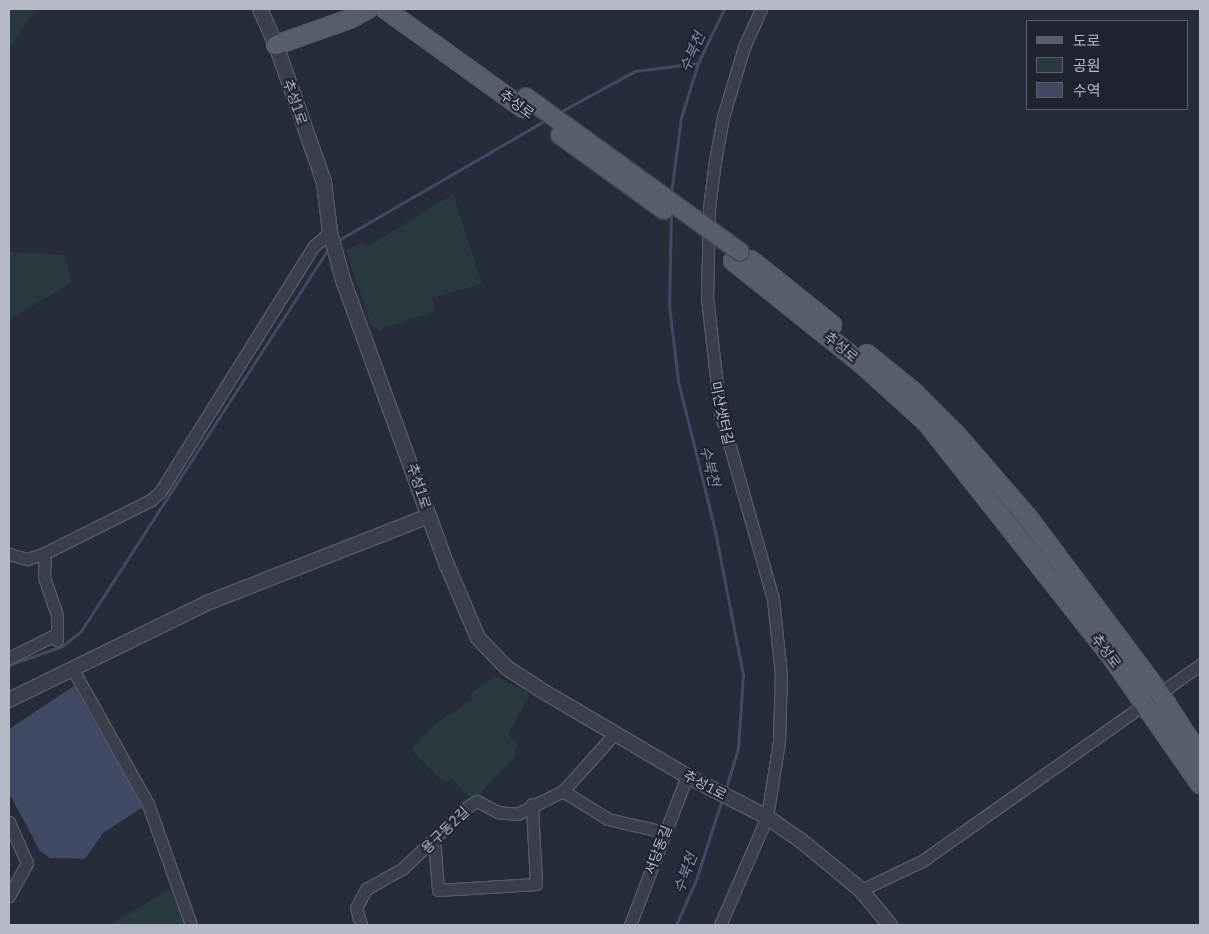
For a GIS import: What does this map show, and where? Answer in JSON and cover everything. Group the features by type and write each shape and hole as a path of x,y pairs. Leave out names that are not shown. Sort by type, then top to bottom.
{"main road":[{"path":"276,45 350,19 368,9"},
{"name":"추성로","path":"385,9 405,14 736,256 915,393 955,433 1027,516 1160,694 1200,756"},
{"name":"추성로","path":"736,256 862,364 926,422 1105,648 1200,784"}],"street":[{"name":"추성1로","path":"260,9 276,45 324,182 332,236 338,260 428,516 467,617 482,643 507,668 691,777 766,817 861,890 890,925"},
{"name":"미산샛터길","path":"761,9 744,47 723,118 709,208 707,298 720,412 774,608 781,675 779,741 766,817"},
{"path":"9,554 27,559 45,553 151,500 160,492 314,246 332,236"},
{"path":"9,700 207,603 428,516"},
{"path":"9,658 56,637 56,615 44,577 45,553"},
{"path":"861,890 922,862 1200,666"},
{"path":"72,668 148,804 191,925"},
{"name":"용구동2길","path":"362,925 356,908 360,897 372,885 402,869 451,820 477,801 508,816 563,791 615,733"},
{"name":"서당동길","path":"630,925 664,832 691,777"},
{"path":"563,791 608,819 664,832"},
{"path":"434,838 438,890 536,884 532,804"},
{"path":"720,925 766,817"},
{"path":"9,822 27,863 9,896"}],"green space":[{"path":"9,9 36,9 9,49"},
{"path":"453,194 482,284 432,298 436,311 379,330 371,325 346,251 360,243 369,246"},
{"path":"9,252 65,255 72,282 9,320"},
{"path":"496,676 530,694 508,735 518,745 512,761 473,801 452,779 444,783 411,750 431,727 473,699 469,695"},
{"path":"173,887 188,925 113,925 113,923"}],"water":[{"path":"74,686 143,807 103,833 85,859 50,858 40,851 9,793 9,729"}],"waterway":[{"name":"수북천","path":"671,193 681,118 698,63 724,9"},
{"path":"558,113 635,71 698,63"},
{"path":"337,241 546,120"},
{"name":"수북천","path":"671,212 669,305 678,381 715,531 743,675 738,748 725,791"},
{"path":"9,665 62,646 81,631 329,248"},
{"name":"수북천","path":"676,925 696,880 722,799"}]}
